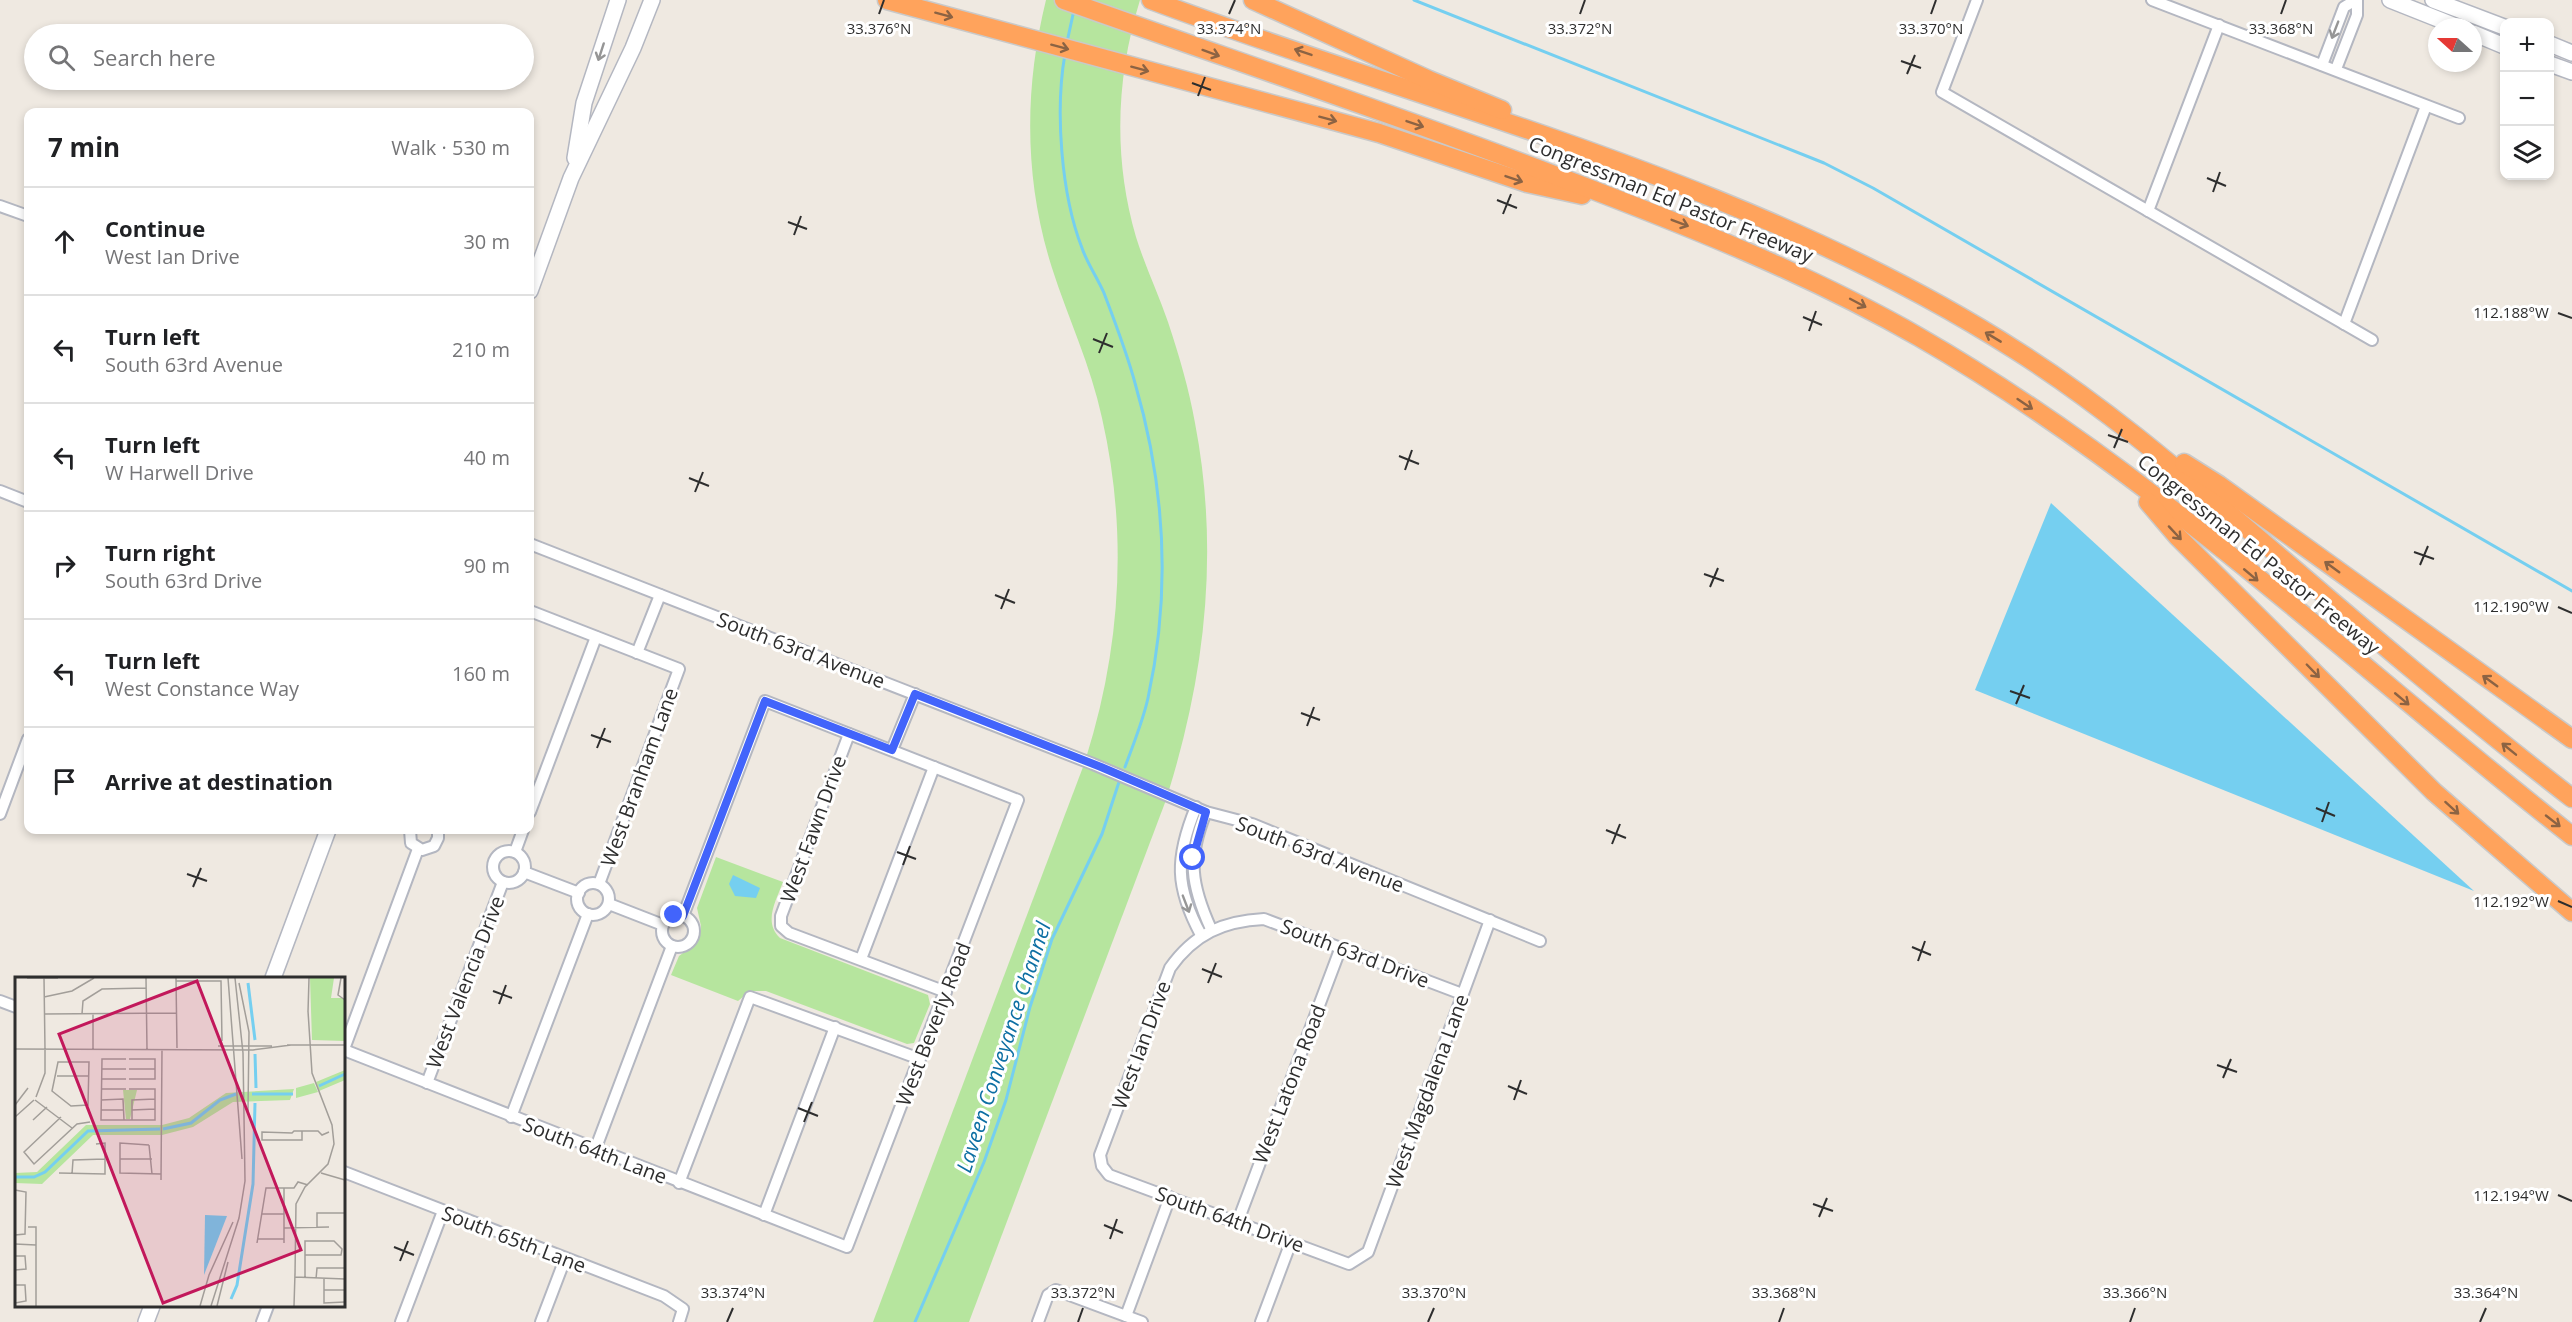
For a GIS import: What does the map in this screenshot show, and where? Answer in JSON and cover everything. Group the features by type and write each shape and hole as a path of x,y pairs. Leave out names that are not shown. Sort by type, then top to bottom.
{"highway":[{"path":"887,0 1379,134 1527,183 1626,202"},
{"name":"Congressman Ed Pastor Freeway","path":"1064,0 1482,147 1626,202 1788,268 1866,308 1970,367 2123,473 2201,533 2572,836"},
{"name":"Congressman Ed Pastor Freeway","path":"1151,0 1635,169 1818,243 1923,296 2015,349 2129,428 2425,680 2572,798"},
{"path":"1253,0 1429,80 1594,145 1635,169"},
{"path":"2129,428 2219,485 2572,739"},
{"path":"2123,473 2177,536 2417,776 2491,844 2572,912"}],"main road":[{"path":"571,178 584,103 618,0"},
{"path":"534,280 571,178 652,0"},
{"path":"2390,0 2435,18"},
{"path":"2433,0 2500,25"},
{"path":"2482,37 2500,44"},
{"path":"2554,46 2572,53"},
{"path":"2554,65 2572,72"},
{"path":"273,977 327,834"},
{"path":"146,1322 151,1307"}],"street":[{"path":"1977,0 1942,92 2372,340"},
{"path":"2152,0 2459,118"},
{"path":"2322,65 2344,7 2357,0 2357,15 2336,69"},
{"path":"2148,211 2219,26"},
{"path":"2344,324 2426,106"},
{"path":"0,206 24,215"},
{"path":"0,491 24,500"},
{"name":"South 63rd Avenue","path":"534,546 1101,767 1201,810 1252,824 1540,941"},
{"path":"534,613 638,653 660,595"},
{"path":"534,801 596,637"},
{"name":"West Branham Lane","path":"599,884 679,669 638,653"},
{"path":"892,750 915,694"},
{"path":"683,916 765,701 934,767 861,959 946,992"},
{"name":"West Fawn Drive","path":"849,734 781,916 781,926 789,933 861,959"},
{"path":"0,814 24,750"},
{"name":"West Beverly Road","path":"847,1247 1018,800 934,767"},
{"path":"1201,810 1187,829 1179,875 1188,910 1206,932"},
{"path":"410,834 411,843 418,849 427,850 434,846 438,834"},
{"name":"West Valencia Drive","path":"521,834 514,852 504,852 495,858 495,874 503,882 513,882 524,872"},
{"path":"345,1047 418,849"},
{"path":"514,852 522,858 524,872 579,893 578,903 588,914 598,914 609,904 663,925"},
{"name":"West Valencia Drive","path":"427,1083 503,882"},
{"name":"West Branham Lane","path":"579,893 589,884 599,884 609,895 609,904"},
{"path":"511,1117 588,914"},
{"path":"683,916 693,925 692,939 685,945 672,946 664,939 663,925 669,917 683,916"},
{"name":"South 63rd Drive","path":"1206,932 1246,920 1264,919 1462,994"},
{"name":"West Magdalena Lane","path":"1360,1259 1368,1252 1490,920"},
{"name":"West Ian Drive","path":"1102,1166 1100,1155 1170,968 1190,943 1206,932"},
{"path":"595,1150 672,946"},
{"name":"West Latona Road","path":"1238,1221 1341,947"},
{"path":"679,1183 750,997 920,1059"},
{"path":"0,1001 15,1007"},
{"path":"764,1215 836,1028"},
{"name":"South 64th Lane","path":"345,1050 847,1247"},
{"name":"South 64th Drive","path":"1102,1166 1109,1175 1349,1264 1360,1259"},
{"name":"South 65th Lane","path":"345,1172 664,1296 683,1309 679,1322"},
{"path":"1126,1316 1170,1197"},
{"path":"401,1322 443,1211"},
{"path":"1261,1322 1291,1242"},
{"path":"540,1322 565,1259"},
{"path":"1038,1322 1048,1294 1056,1290 1142,1322"},
{"path":"262,1322 267,1307"}],"green space":[{"path":"1046,0 1140,0 1132,29 1122,88 1120,118 1124,178 1136,237 1168,322 1187,385 1202,470 1206,516 1205,608 1200,654 1182,745 1169,790 1086,758 1107,674 1117,589 1118,546 1110,461 1102,418 1086,361 1052,268 1036,202 1030,134 1031,101 1039,33"},
{"path":"1083,767 1166,800 969,1322 873,1322"},
{"path":"716,857 783,882 772,911 772,925 780,938 928,995 930,1004 914,1043 907,1044 766,991 750,991 738,1001 671,975 679,956 695,944 699,937 701,926 697,908"}],"water":[{"path":"2051,503 2474,891 1975,690"},
{"path":"733,875 760,888 756,898 735,896 729,884"}],"waterway":[{"path":"1414,0 1824,163 1873,188 2572,591"},
{"name":"Laveen Conveyance Channel","path":"1067,42 1074,10"},
{"name":"Laveen Conveyance Channel","path":"1065,54 1060,100 1060,126 1069,203 1082,248 1104,293 1132,372 1153,461 1158,500 1162,579 1160,619 1146,707 1125,767"},
{"name":"Laveen Conveyance Channel","path":"915,1322 984,1162 1006,1100 1030,1007 1052,939 1102,834 1119,782"}],"route":[{"path":"674,915 683,916 765,701 892,750 915,694 1101,767 1206,812 1193,858"}]}
